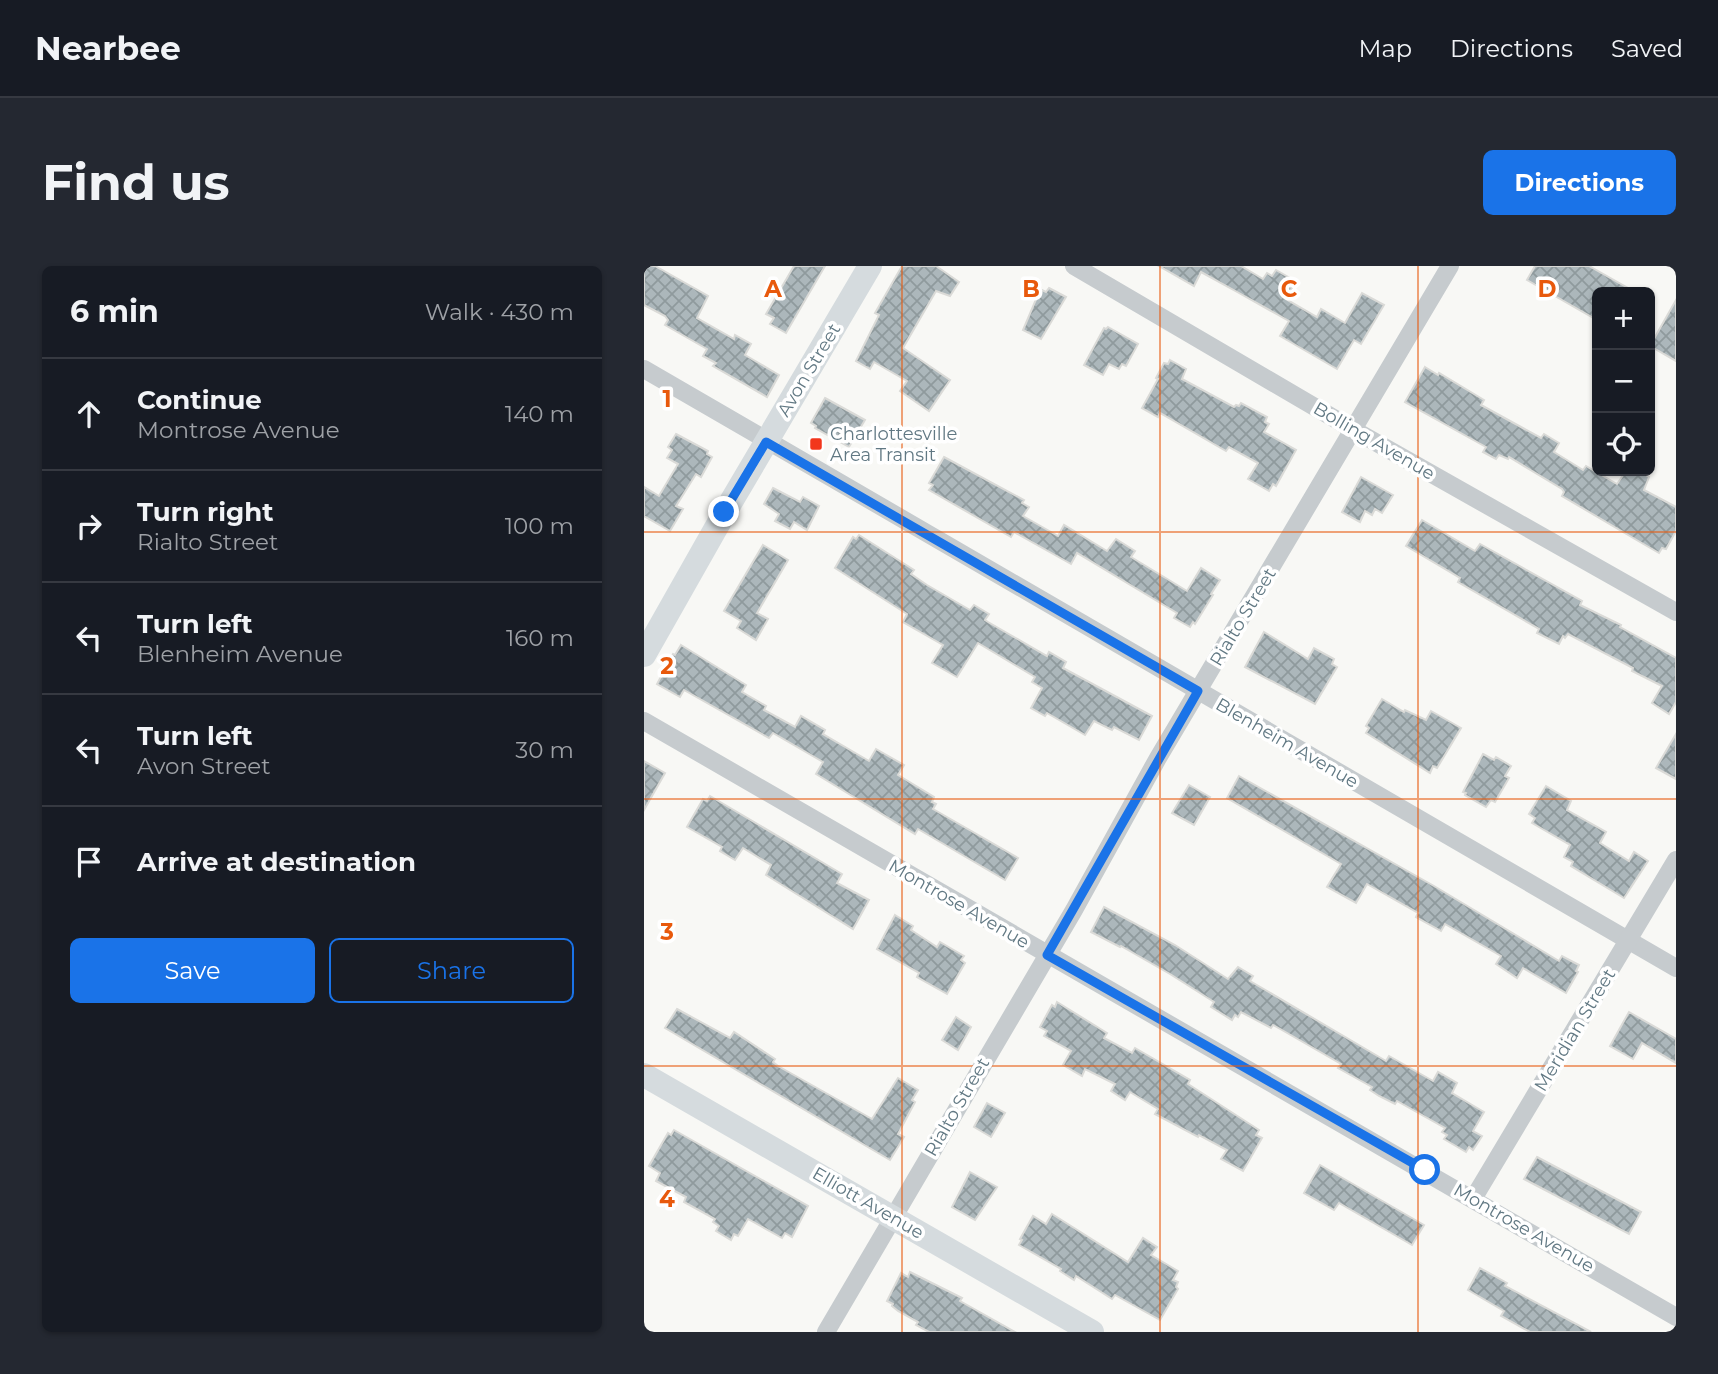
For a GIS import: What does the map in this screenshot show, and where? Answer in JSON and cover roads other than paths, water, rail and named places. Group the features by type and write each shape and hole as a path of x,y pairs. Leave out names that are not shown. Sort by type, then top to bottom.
{"street":[{"name":"Avon Street","path":"644,655 870,266"},
{"name":"Bolling Avenue","path":"1074,266 1354,430 1676,612"},
{"name":"Rialto Street","path":"827,1332 1198,691 1450,266"},
{"name":"Blenheim Avenue","path":"644,369 1676,968"},
{"name":"Montrose Avenue","path":"644,721 1676,1317"},
{"name":"Meridian Street","path":"1473,1199 1676,860"},
{"name":"Elliott Avenue","path":"644,1075 1092,1332"}],"place":[{"name":"Charlottesville Area Transit","path":"816,444"}]}
